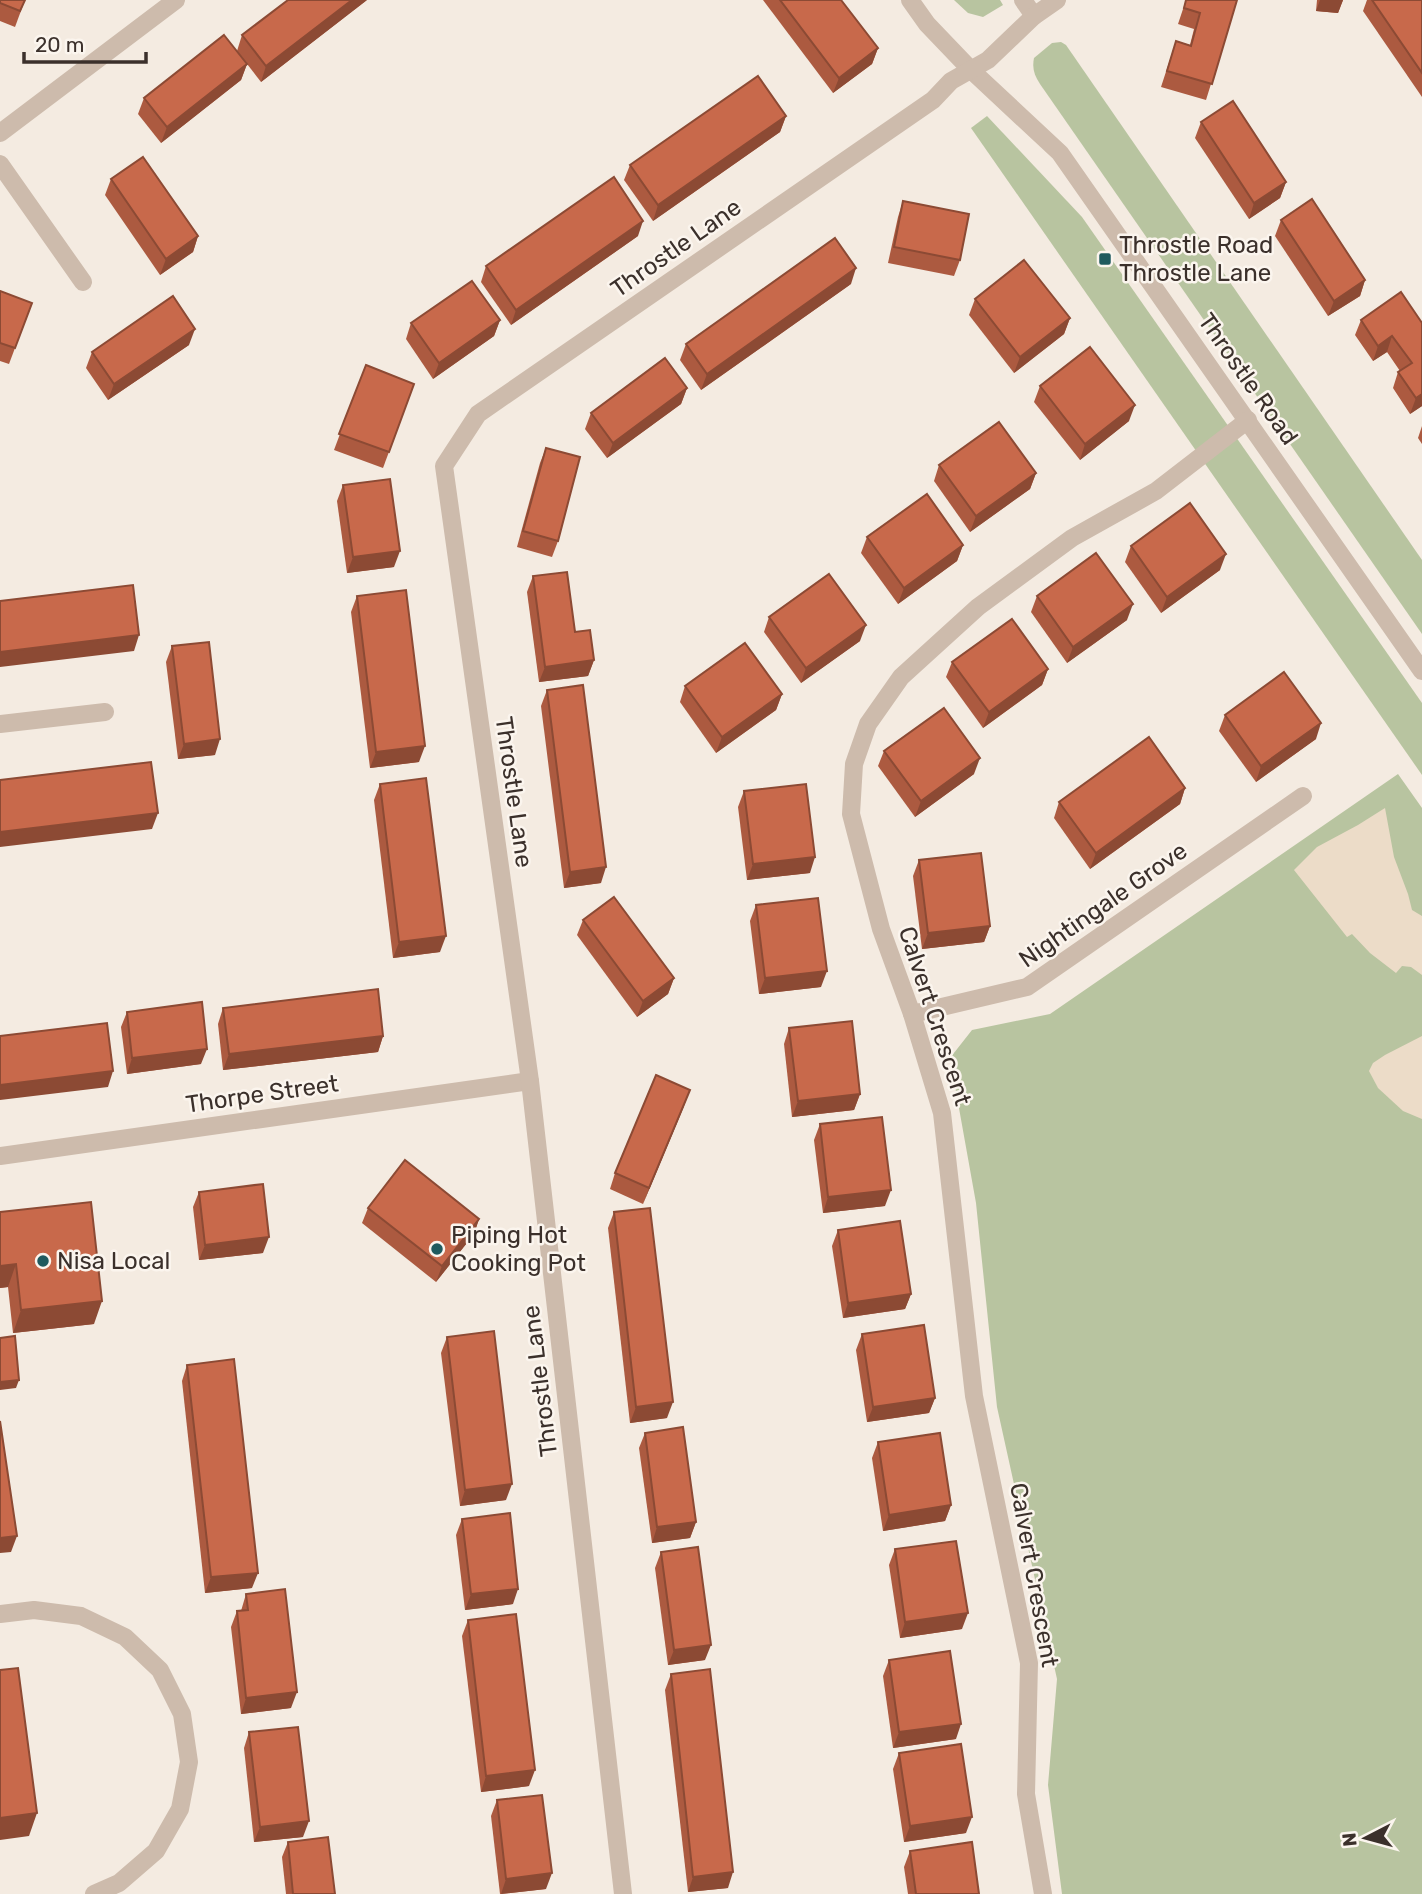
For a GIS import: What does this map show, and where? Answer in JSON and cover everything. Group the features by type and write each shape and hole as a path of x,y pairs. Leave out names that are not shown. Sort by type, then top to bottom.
{"street":[{"path":"0,133 176,0"},
{"name":"Throstle Road","path":"910,0 927,24 971,70 1060,153 1422,671"},
{"path":"1023,0 1034,16"},
{"name":"Throstle Lane","path":"623,1894 530,1081 444,466 478,414 933,100 951,82 988,60 1034,16 1057,0"},
{"path":"0,164 83,282"},
{"name":"Calvert Crescent","path":"1043,1894 1026,1794 1029,1663 974,1396 943,1113 912,1014 881,929 851,814 854,764 868,724 901,677 978,607 1072,538 1156,491 1248,420"},
{"path":"0,724 105,712"},
{"name":"Nightingale Grove","path":"912,1014 1027,987 1303,796"},
{"name":"Thorpe Street","path":"0,1156 530,1081"},
{"path":"0,1614 34,1611 81,1616 125,1637 160,1670 182,1714 189,1762 180,1810 156,1852 119,1883 93,1894"}],"green space":[{"path":"954,0 1000,0 1003,5 983,17 968,13"},
{"path":"1061,42 1066,45 1422,560 1422,634 1038,81 1033,68 1034,58 1052,43"},
{"path":"987,116 1082,217 1422,703 1422,775 971,128"},
{"path":"1398,774 1422,808 1422,1894 1062,1894 1048,1785 1057,1679 997,1407 976,1203 950,1058 972,1030 1050,1014"}],"shaded area":[{"path":"1385,808 1394,857 1412,910 1422,916 1422,975 1411,967 1402,966 1396,973 1370,953 1352,934 1347,937 1294,870 1317,847"},
{"path":"1422,1036 1422,1119 1403,1111 1378,1088 1369,1071 1373,1063 1385,1055"}],"building":[{"path":"0,0 25,0 20,11 0,3"},
{"path":"288,0 352,0 266,66 242,35"},
{"path":"780,0 841,0 878,48 839,78"},
{"path":"1186,0 1237,0 1212,84 1167,71 1176,41 1191,46 1200,13 1184,8"},
{"path":"1372,0 1422,0 1422,73"},
{"path":"224,35 247,64 167,127 144,98"},
{"path":"758,76 786,116 658,205 630,165"},
{"path":"1233,101 1286,182 1254,203 1201,122"},
{"path":"143,157 198,236 166,259 111,179"},
{"path":"614,177 643,221 516,310 486,266"},
{"path":"1312,199 1365,280 1334,301 1281,220"},
{"path":"903,201 969,214 960,260 894,247"},
{"path":"835,238 856,268 707,374 686,344"},
{"path":"1024,260 1070,318 1020,357 975,299"},
{"path":"472,281 500,320 439,363 411,323"},
{"path":"0,291 32,303 15,348 0,343"},
{"path":"1401,292 1422,323 1422,394 1416,398 1398,372 1412,363 1392,336 1378,346 1361,320"},
{"path":"173,296 195,329 114,384 92,352"},
{"path":"1090,347 1135,405 1085,444 1040,386"},
{"path":"665,358 687,388 613,443 591,413"},
{"path":"366,365 414,384 389,452 339,434"},
{"path":"999,422 1036,473 976,516 939,465"},
{"path":"546,448 580,457 558,541 523,531"},
{"path":"390,479 400,551 353,557 343,485"},
{"path":"927,494 963,545 904,588 867,537"},
{"path":"1190,503 1226,554 1167,597 1131,546"},
{"path":"1096,553 1133,604 1073,647 1037,596"},
{"path":"567,572 575,632 590,630 594,660 545,667 533,576"},
{"path":"829,574 866,625 806,668 769,617"},
{"path":"133,585 139,635 0,652 0,601"},
{"path":"406,590 425,746 376,752 357,596"},
{"path":"1012,619 1048,669 989,712 952,662"},
{"path":"209,642 220,739 184,744 172,646"},
{"path":"745,643 782,694 722,737 685,686"},
{"path":"1284,672 1321,723 1261,766 1225,715"},
{"path":"583,685 606,867 570,872 547,690"},
{"path":"944,708 980,758 921,801 884,751"},
{"path":"1149,737 1185,788 1096,853 1059,802"},
{"path":"151,762 158,813 0,832 0,780"},
{"path":"426,778 446,936 399,942 380,784"},
{"path":"806,784 815,857 753,864 744,791"},
{"path":"981,853 990,926 928,933 919,860"},
{"path":"614,897 674,978 643,1001 583,920"},
{"path":"818,898 827,971 765,978 756,905"},
{"path":"378,989 383,1036 229,1054 223,1008"},
{"path":"202,1002 207,1049 132,1058 127,1012"},
{"path":"852,1021 860,1094 798,1101 789,1028"},
{"path":"107,1023 113,1071 0,1085 0,1036"},
{"path":"656,1075 690,1090 649,1188 615,1173"},
{"path":"882,1117 891,1190 828,1197 820,1124"},
{"path":"405,1160 479,1219 442,1266 368,1208"},
{"path":"263,1184 269,1237 205,1245 199,1192"},
{"name":"Nisa Local","path":"91,1202 102,1301 21,1310 16,1264 0,1266 0,1212"},
{"path":"650,1208 673,1402 636,1407 614,1212"},
{"path":"900,1221 911,1294 848,1303 838,1230"},
{"path":"924,1325 935,1398 873,1407 862,1334"},
{"path":"494,1331 512,1484 465,1490 447,1337"},
{"path":"15,1336 19,1380 0,1382 0,1338"},
{"path":"234,1359 258,1573 211,1577 187,1365"},
{"path":"0,1421 17,1536 0,1538"},
{"path":"683,1427 696,1522 657,1527 645,1433"},
{"path":"940,1433 951,1505 889,1515 878,1442"},
{"path":"510,1513 518,1589 471,1594 462,1519"},
{"path":"956,1541 968,1613 905,1622 895,1549"},
{"path":"698,1547 711,1645 674,1650 661,1552"},
{"path":"285,1589 297,1692 246,1698 237,1611 248,1610 246,1594"},
{"path":"516,1614 535,1770 486,1776 468,1620"},
{"path":"950,1651 961,1724 899,1732 889,1660"},
{"path":"18,1668 37,1813 0,1818 0,1670"},
{"path":"710,1669 733,1872 693,1877 671,1674"},
{"path":"298,1727 309,1821 260,1827 249,1732"},
{"path":"961,1744 972,1817 910,1826 899,1753"},
{"path":"542,1795 552,1873 506,1879 497,1800"},
{"path":"328,1837 335,1894 293,1894 288,1842"},
{"path":"972,1842 979,1894 916,1894 910,1851"}],"place":[{"name":"Throstle Road Throstle Lane","path":"1105,259"},
{"name":"Piping Hot Cooking Pot","path":"437,1249"},
{"name":"Nisa Local","path":"43,1261"}]}
